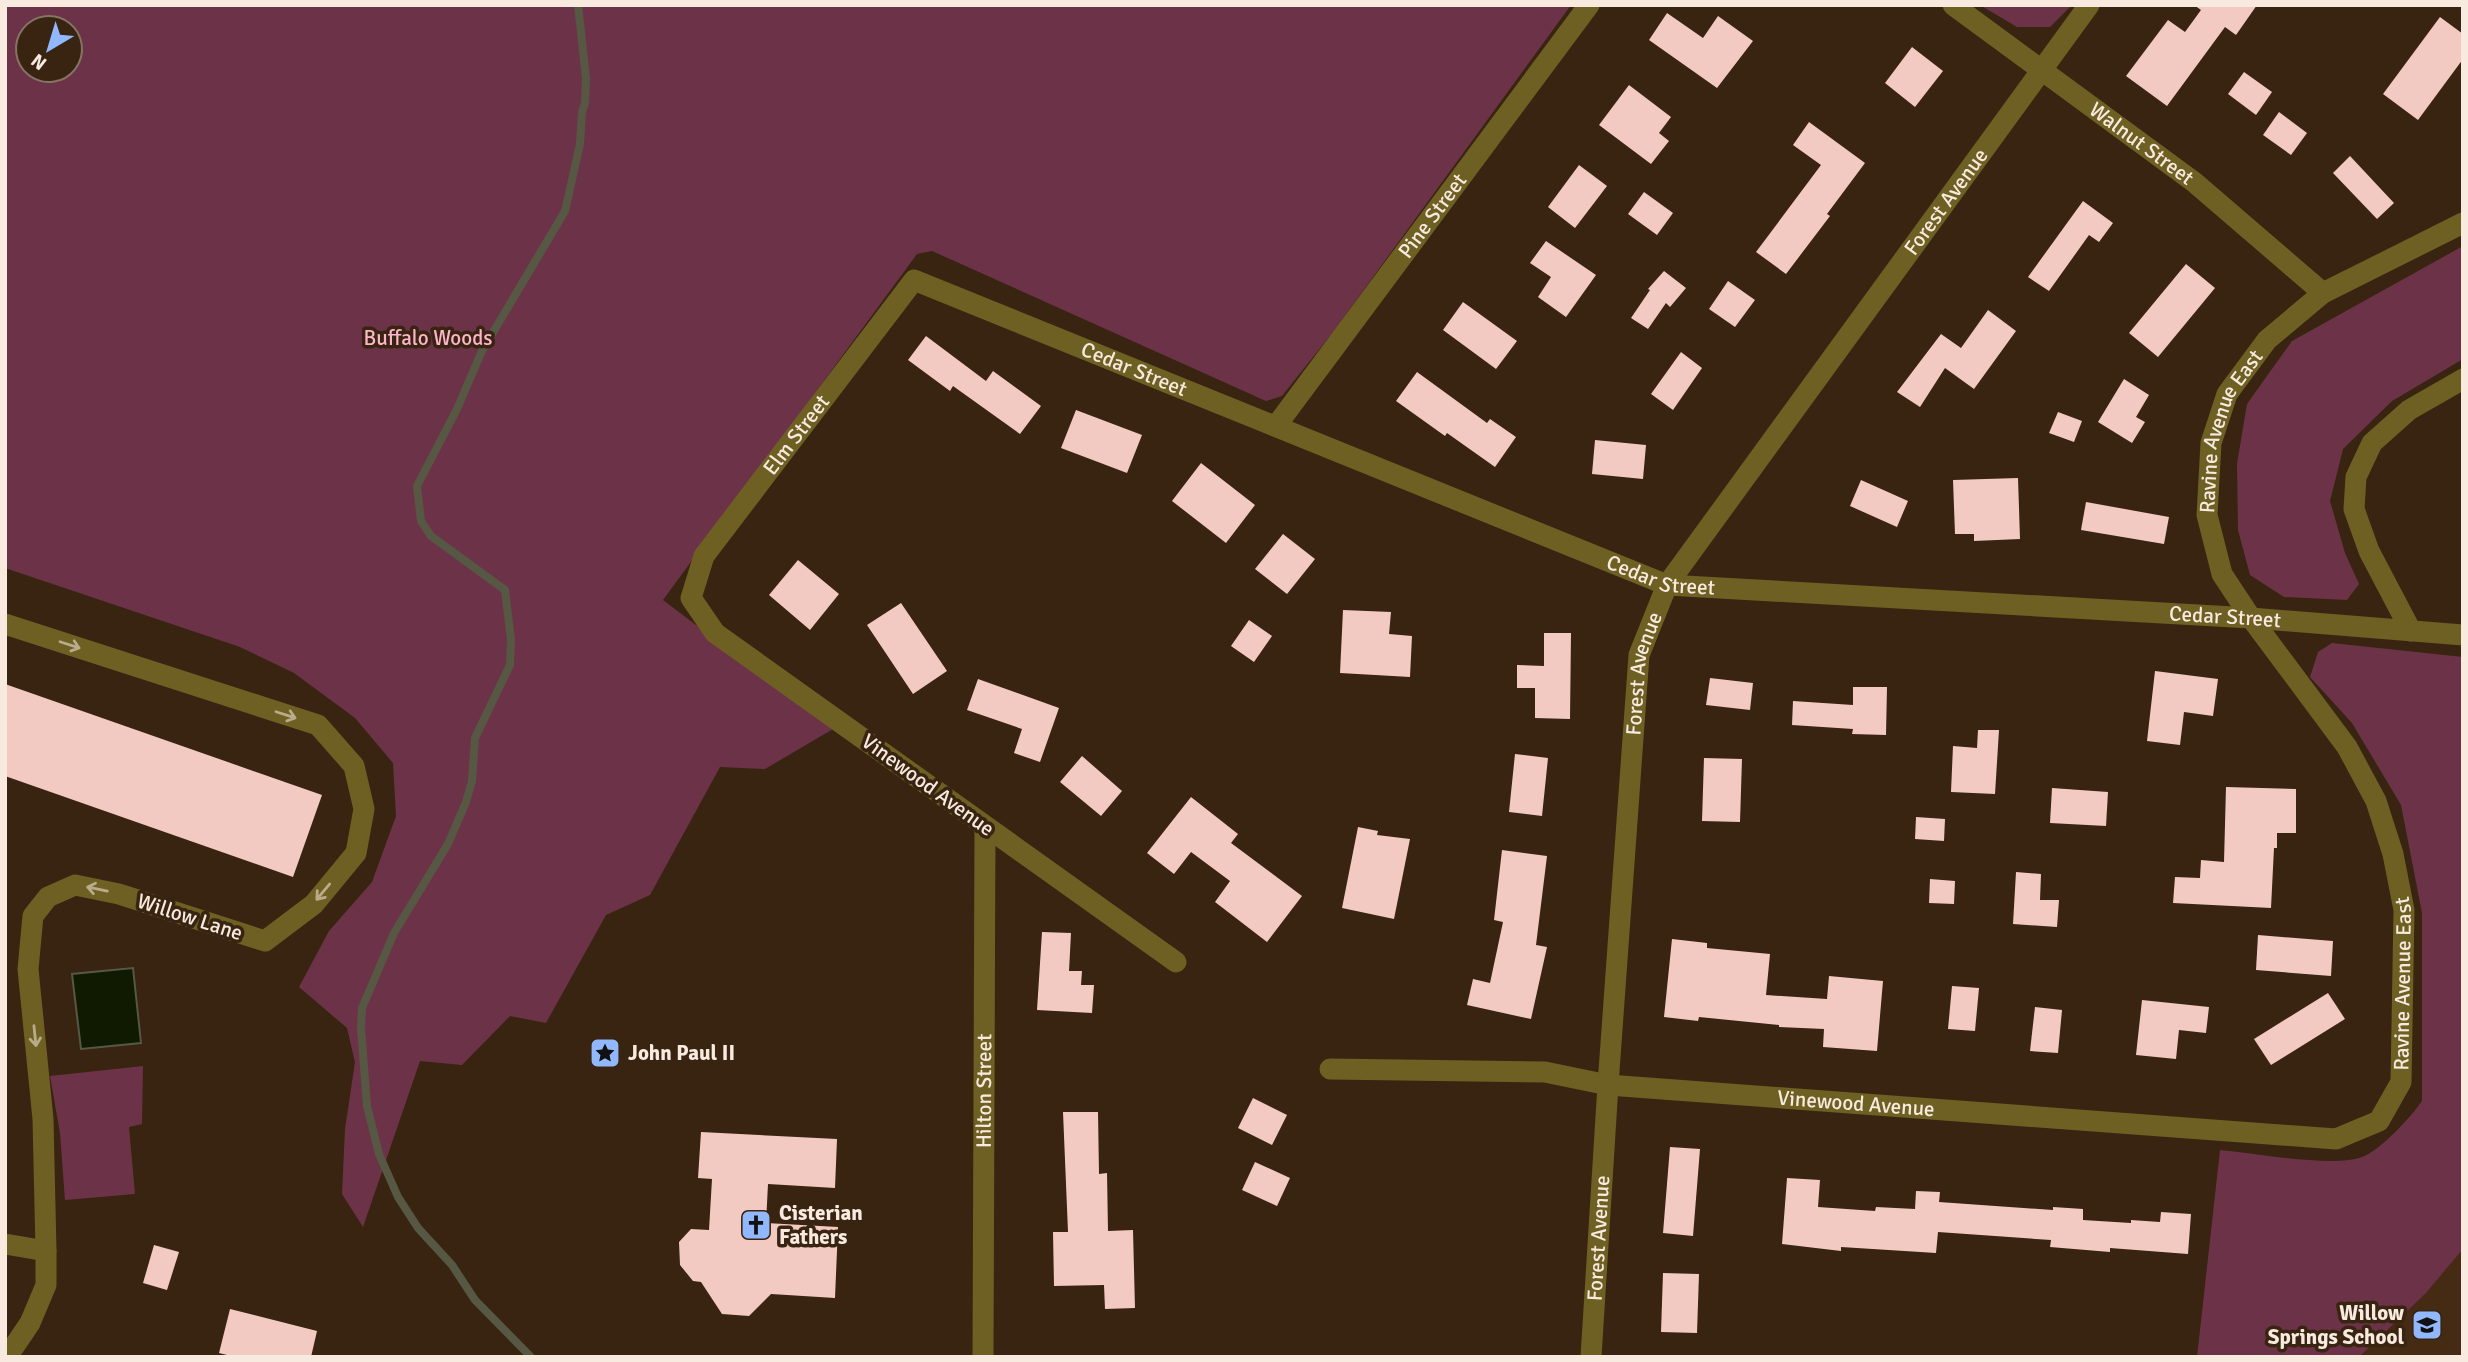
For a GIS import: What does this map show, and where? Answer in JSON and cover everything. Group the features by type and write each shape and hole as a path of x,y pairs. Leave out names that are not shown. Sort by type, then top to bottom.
{"street":[{"name":"Pine Street","path":"1276,426 1589,5"},
{"name":"Walnut Street","path":"1953,5 2194,182 2323,293"},
{"name":"Forest Avenue","path":"1591,1357 1639,655 1667,585 2090,5"},
{"name":"Ravine Avenue East","path":"2379,1121 2401,1082 2404,910 2393,854 2376,801 2347,747 2251,618 2222,574 2207,515 2211,443 2227,394 2267,340 2323,293 2463,223"},
{"name":"Cedar Street","path":"914,280 1667,585 2251,618 2463,635"},
{"name":"Elm Street","path":"691,597 704,556 914,280"},
{"path":"2412,631 2369,551 2354,509 2356,477 2372,443 2410,410 2463,379"},
{"name":"Vinewood Avenue","path":"691,597 715,633 1176,962"},
{"name":"Willow Lane","path":"5,624 318,726 354,766 364,808 356,853 314,904 265,941 119,894 75,885 48,897 33,916 28,969 43,1119 46,1285 30,1323 7,1357"},
{"name":"Hilton Street","path":"983,1357 985,826"},
{"name":"Vinewood Avenue","path":"1329,1069 1545,1072 1608,1085 2336,1139 2379,1121"},
{"path":"5,1244 46,1251"}],"shaded area":[{"path":"133,968 141,1043 81,1049 72,974"},
{"name":"Willow Springs School","path":"2463,1249 2463,1357 2359,1357 2425,1294"}],"green space":[{"name":"Buffalo Woods","path":"5,5 1571,5 1333,332 1282,396 1266,401 932,251 917,254 663,600 833,729 765,769 720,767 650,895 606,915 546,1023 510,1016 462,1065 420,1061 363,1227 342,1194 345,1129 355,1062 347,1028 299,987 329,931 372,882 396,816 393,763 355,718 294,673 240,647 5,568"},
{"path":"1980,5 2072,5 2050,27 2017,27"},
{"path":"2463,246 2463,359 2392,401 2343,449 2330,501 2345,553 2359,584 2347,600 2284,597 2250,575 2238,530 2237,464 2247,404 2292,341"},
{"path":"2332,643 2463,657 2463,1249 2425,1294 2359,1357 2197,1357 2220,1150 2332,1161 2362,1157 2386,1141 2422,1101 2422,913 2401,805 2352,723 2310,677 2318,652"},
{"path":"143,1066 142,1124 129,1127 135,1194 65,1200 60,1133 50,1076"}],"building":[{"path":"2194,5 2257,5 2236,35 2225,27 2167,106 2126,76 2168,20 2185,32 2201,10"},
{"path":"1667,13 1703,38 1718,16 1753,41 1717,88 1649,40"},
{"path":"2440,17 2463,34 2463,59 2418,120 2383,94"},
{"path":"1912,47 1943,71 1915,107 1885,83"},
{"path":"2244,72 2272,92 2256,115 2228,94"},
{"path":"1629,85 1671,117 1659,133 1669,141 1651,164 1599,125"},
{"path":"2279,112 2307,133 2291,155 2263,135"},
{"path":"1809,122 1865,163 1827,214 1830,216 1786,274 1756,252 1821,165 1793,145"},
{"path":"2350,156 2394,203 2377,219 2333,173"},
{"path":"1579,165 1607,186 1575,228 1548,207"},
{"path":"1644,192 1673,213 1657,235 1628,214"},
{"path":"2083,201 2113,223 2099,242 2089,235 2049,291 2028,277"},
{"path":"1546,241 1596,275 1566,317 1538,297 1551,277 1530,263"},
{"path":"2186,264 2215,288 2158,357 2129,333"},
{"path":"1664,271 1686,288 1670,307 1666,303 1648,329 1631,318 1650,290 1648,289"},
{"path":"1728,281 1755,300 1735,327 1709,309"},
{"path":"1463,302 1517,341 1496,369 1443,330"},
{"path":"1988,310 2016,331 1974,389 1945,368 1920,407 1897,392 1941,334 1961,348"},
{"path":"926,336 986,381 993,371 1041,406 1020,434 953,386 950,391 908,360"},
{"path":"1681,352 1702,368 1673,410 1651,394"},
{"path":"1417,372 1487,423 1490,419 1516,437 1495,467 1396,401"},
{"path":"2124,379 2149,395 2136,417 2145,422 2132,443 2098,422"},
{"path":"1076,410 1142,435 1127,473 1061,448"},
{"path":"2058,412 2082,421 2074,442 2049,433"},
{"path":"1595,440 1646,445 1643,479 1592,474"},
{"path":"1201,463 1255,505 1226,543 1172,501"},
{"path":"2018,478 2020,539 1974,541 1974,534 1955,534 1953,480"},
{"path":"1861,480 1908,501 1897,527 1850,506"},
{"path":"2086,502 2169,517 2164,544 2081,530"},
{"path":"1283,534 1315,559 1287,594 1255,569"},
{"path":"798,560 839,594 810,630 769,595"},
{"path":"901,603 947,671 913,694 867,625"},
{"path":"1343,610 1391,612 1389,634 1412,636 1410,677 1340,673"},
{"path":"1249,620 1272,636 1254,662 1231,646"},
{"path":"1544,633 1571,633 1570,719 1535,718 1535,688 1517,688 1517,665 1544,666"},
{"path":"2155,671 2218,679 2213,716 2184,712 2180,745 2147,741"},
{"path":"1710,678 1753,683 1750,710 1706,705"},
{"path":"978,679 1059,708 1040,762 1014,753 1022,729 967,710"},
{"path":"5,684 322,795 293,877 5,776"},
{"path":"1853,687 1887,687 1886,735 1852,734 1853,729 1792,725 1793,701 1853,705"},
{"path":"1978,730 1999,730 1995,794 1951,792 1953,746 1977,748"},
{"path":"1515,754 1548,758 1542,816 1509,812"},
{"path":"1082,756 1122,791 1101,816 1060,782"},
{"path":"1704,758 1742,759 1740,822 1702,821"},
{"path":"2226,787 2296,789 2296,833 2277,833 2271,908 2173,903 2175,877 2200,878 2201,860 2224,862"},
{"path":"2052,788 2108,792 2106,826 2050,823"},
{"path":"1191,797 1238,834 1231,843 1302,896 1267,942 1215,902 1230,881 1191,852 1174,874 1147,853"},
{"path":"1916,817 1945,819 1944,841 1915,839"},
{"path":"1358,827 1378,831 1377,835 1410,839 1394,919 1342,908"},
{"path":"1502,850 1547,856 1536,945 1547,947 1531,1019 1467,1005 1473,979 1490,983 1503,922 1494,920"},
{"path":"2016,872 2041,874 2040,900 2059,900 2057,927 2013,924"},
{"path":"1930,879 1955,881 1954,904 1929,903"},
{"path":"1042,932 1071,933 1069,971 1082,971 1081,985 1094,985 1092,1013 1037,1010"},
{"path":"2258,935 2333,941 2331,976 2256,970"},
{"path":"1672,939 1707,943 1707,948 1770,954 1766,995 1827,999 1829,976 1883,981 1877,1051 1823,1047 1824,1029 1779,1027 1699,1017 1698,1021 1664,1017"},
{"path":"1952,986 1979,988 1975,1031 1948,1029"},
{"path":"2328,993 2345,1019 2271,1065 2254,1039"},
{"path":"2142,1000 2209,1007 2206,1033 2179,1030 2176,1059 2136,1055"},
{"path":"2035,1007 2062,1010 2058,1053 2030,1051"},
{"path":"1253,1098 1287,1115 1272,1145 1238,1128"},
{"path":"1063,1112 1098,1112 1099,1174 1107,1173 1108,1231 1133,1230 1135,1308 1105,1309 1104,1285 1054,1286 1053,1232 1068,1232"},
{"name":"Cisterian Fathers","path":"701,1132 837,1139 835,1188 768,1184 766,1223 838,1227 835,1298 771,1294 749,1316 722,1314 701,1282 693,1281 680,1265 679,1242 691,1229 709,1230 712,1179 698,1178"},
{"path":"1670,1147 1700,1149 1693,1236 1663,1233"},
{"path":"1255,1162 1290,1178 1277,1206 1242,1190"},
{"path":"1787,1178 1820,1180 1818,1207 1875,1211 1876,1207 1915,1209 1916,1191 1940,1192 1939,1202 2053,1210 2053,1207 2083,1209 2083,1220 2160,1222 2161,1212 2191,1214 2188,1254 2050,1247 2051,1240 1938,1232 1936,1253 1841,1247 1841,1251 1782,1244"},
{"path":"154,1245 179,1252 167,1290 143,1283"},
{"path":"1663,1273 1699,1274 1697,1333 1661,1332"},
{"path":"230,1309 317,1331 311,1357 235,1357 219,1353"}],"waterway":[{"path":"531,1357 475,1300 452,1265 418,1228 398,1197 379,1154 367,1106 361,1027 362,1008 394,933 448,844 466,802 472,781 475,738 510,665 511,640 505,590 431,536 421,521 417,486 457,409 482,351 565,211 580,144 585,103 586,78 578,5"}],"place":[{"name":"John Paul II","path":"605,1053"},
{"name":"Cisterian Fathers","path":"756,1225"},
{"name":"Willow Springs School","path":"2427,1325"}]}
